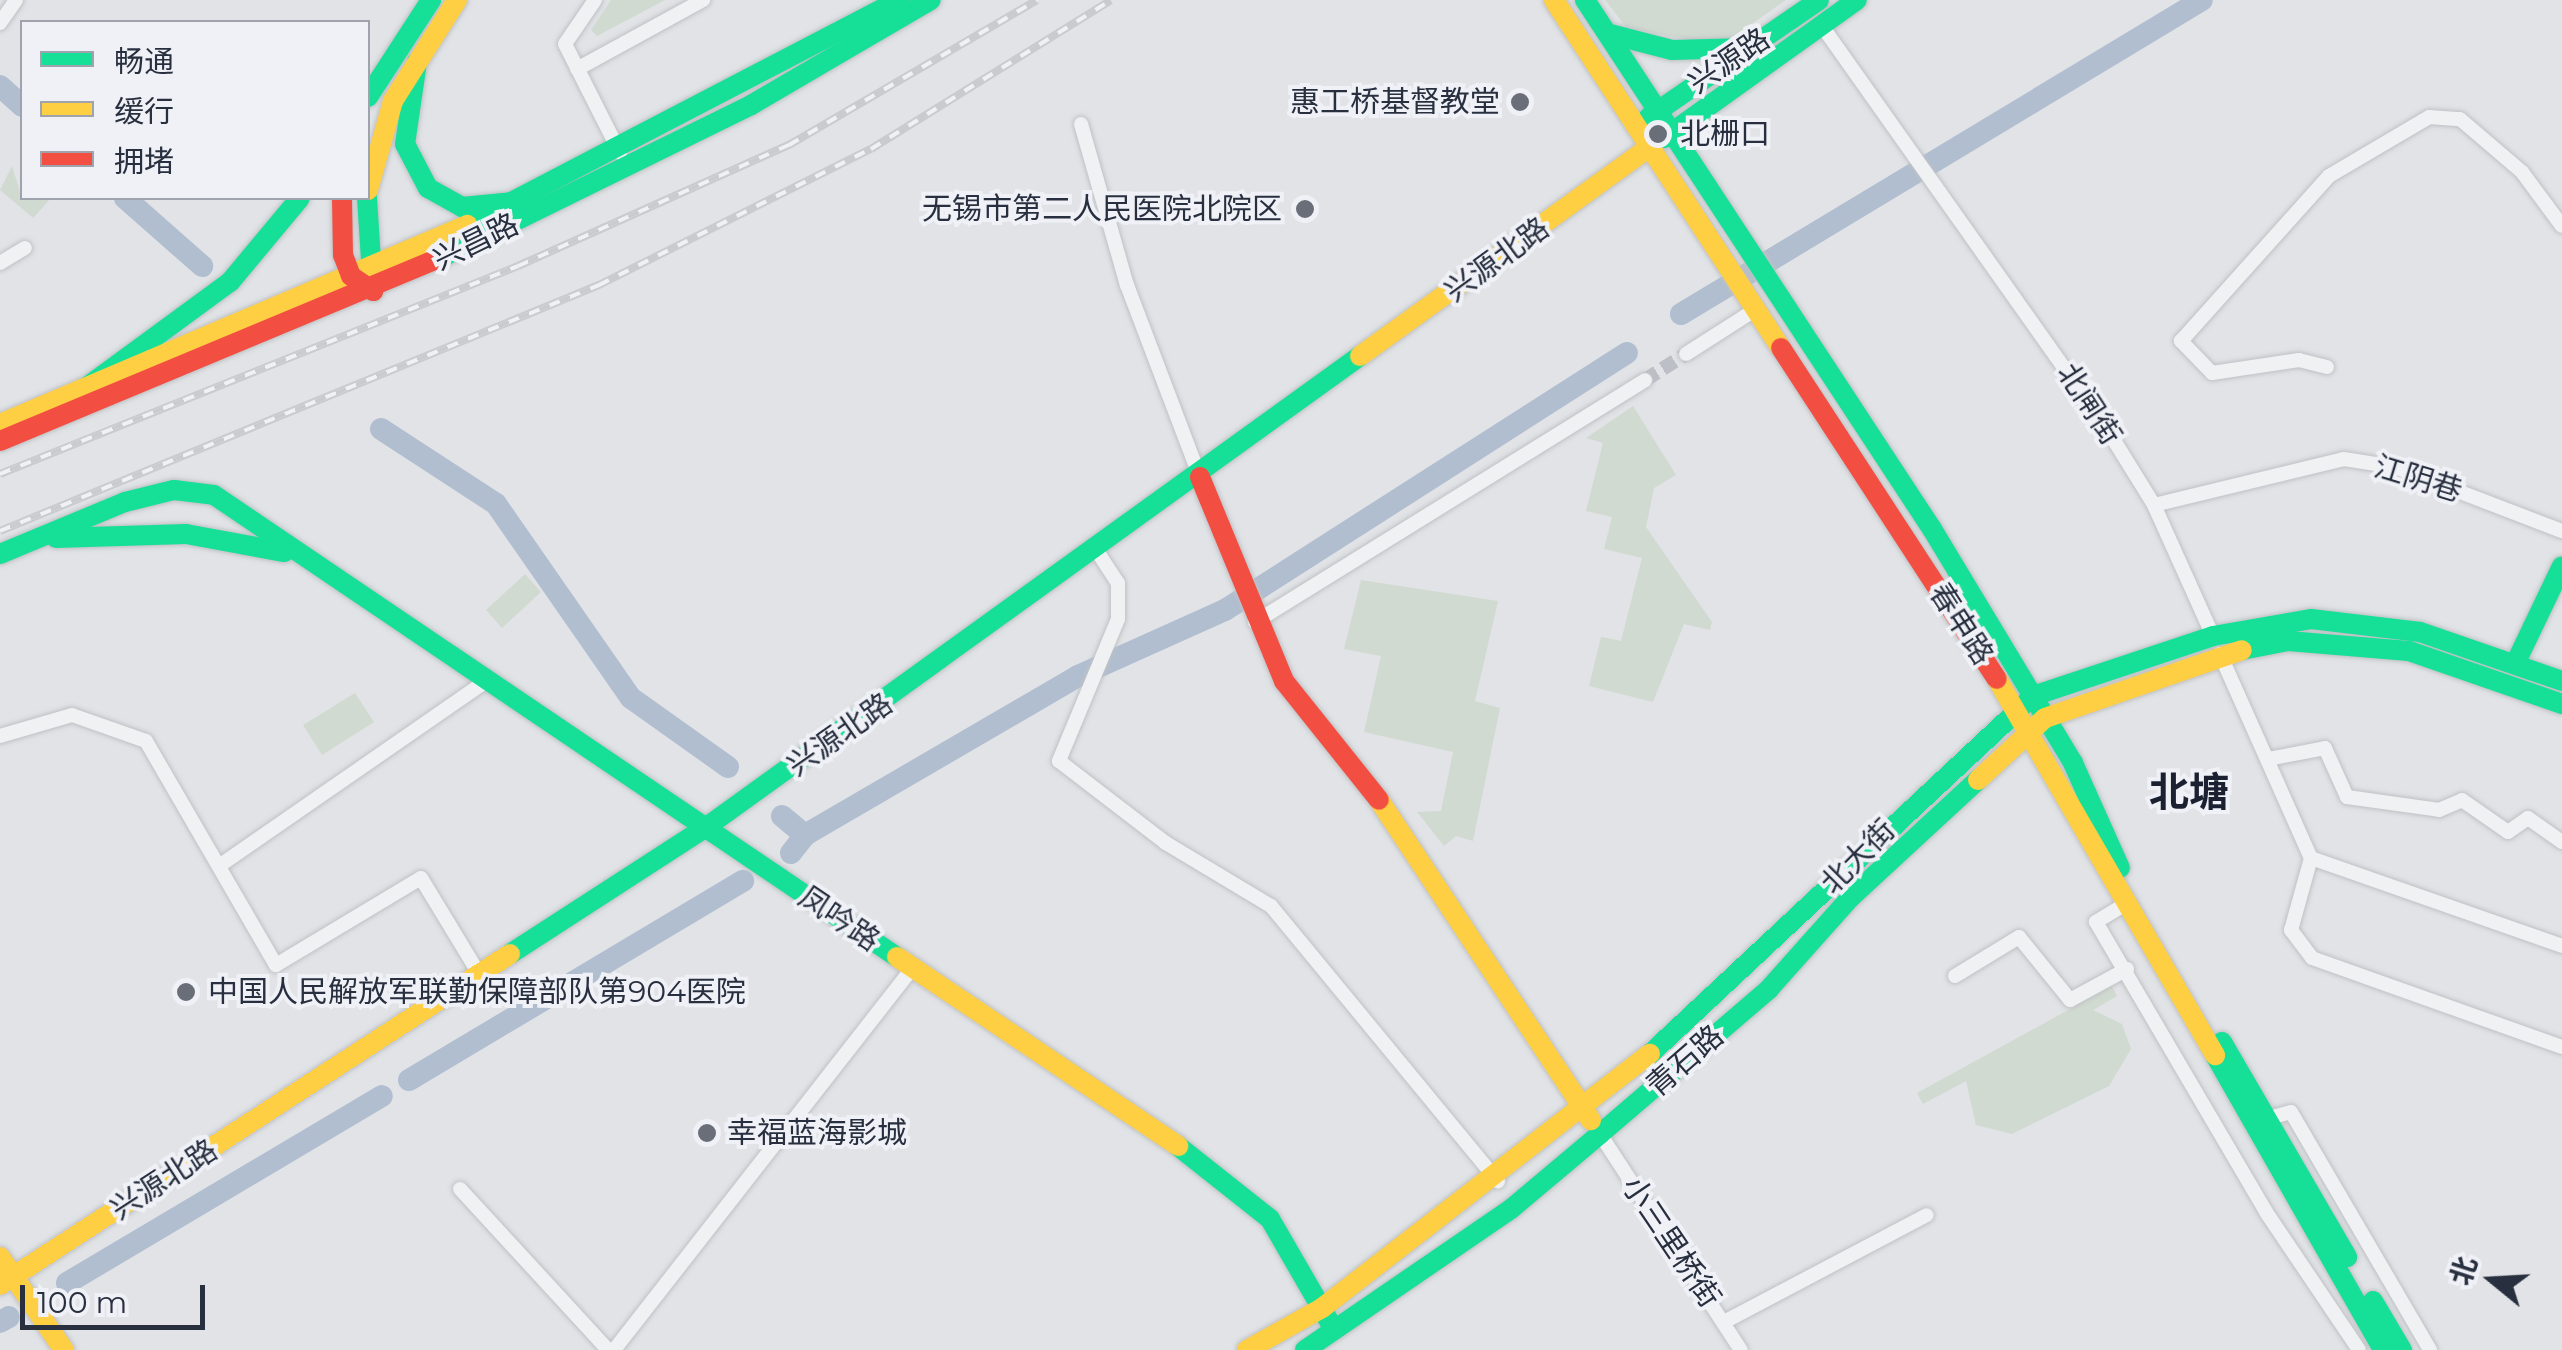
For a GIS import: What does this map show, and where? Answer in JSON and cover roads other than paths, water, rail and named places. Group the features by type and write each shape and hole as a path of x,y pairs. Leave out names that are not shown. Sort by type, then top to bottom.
{"main road":[{"path":"370,93 431,0"},
{"path":"370,183 393,101 457,0"},
{"name":"兴昌路","path":"0,424 524,201 900,0"},
{"name":"兴昌路","path":"0,441 373,291 751,105 931,0"},
{"name":"春申路","path":"1554,0 2024,701"},
{"name":"春申路","path":"1584,0 1660,108 1745,243 2024,701 2342,1265"},
{"name":"兴源路","path":"1640,124 1819,0"},
{"name":"兴源路","path":"1653,145 1857,0"},
{"path":"1610,34 1672,50 1748,48"},
{"path":"417,62 404,144 428,188 462,207 524,201"},
{"name":"兴源北路","path":"7,1280 481,977 705,828 1200,477 1653,145"},
{"path":"80,392 230,282 298,200"},
{"path":"342,200 351,276 373,291 375,265 368,200"},
{"path":"1200,477 1251,616 1328,747 1424,856 1600,1134"},
{"name":"凤吟路","path":"0,554 174,490 214,495 296,555 1226,1179 1270,1219 1334,1330"},
{"path":"30,541 186,534 296,555"},
{"path":"2516,662 2562,566"},
{"name":"北大街","path":"1247,1350 1322,1308 1498,1181 1584,1110 1749,970 2024,701 2216,645 2359,621 2516,662 2562,681"},
{"name":"北大街","path":"2037,723 2216,645 2288,641 2362,644 2562,704"},
{"name":"春申路","path":"2037,723 2124,905 2260,1120"},
{"name":"青石路","path":"1305,1350 1511,1209 1600,1134 1769,989 2037,723"},
{"path":"0,1257 7,1280 64,1350"},
{"path":"2342,1265 2384,1350"},
{"path":"2342,1265 2402,1350"}],"street":[{"path":"0,22 16,0"},
{"path":"594,0 565,44 620,153"},
{"path":"577,70 702,0"},
{"name":"北闸街","path":"1822,26 1942,186 2154,505 2311,858"},
{"path":"2327,366 2299,360 2212,373 2181,340 2329,176 2430,116 2460,118 2522,172 2562,226"},
{"path":"1081,124 1127,285 1200,477"},
{"path":"0,262 26,248"},
{"path":"1686,354 1752,299"},
{"path":"1251,616 1645,380"},
{"name":"江阴巷","path":"2154,505 2344,459 2394,467 2562,532"},
{"path":"1097,551 1121,598 1108,642 1061,746 1069,774 1271,906 1498,1181"},
{"path":"219,866 485,682"},
{"path":"0,736 72,715 146,740 276,965 421,878 481,977"},
{"path":"2268,758 2325,748 2347,797 2440,810 2462,800 2508,832 2528,818 2562,842"},
{"path":"2562,946 2311,858 2291,930 2312,958 2562,1047"},
{"path":"2124,905 2096,922 2266,1212 2359,1350"},
{"path":"1955,976 2019,937 2056,994 2070,1000 2127,969"},
{"path":"460,1190 611,1350 912,968"},
{"path":"2260,1120 2291,1112 2430,1350"},
{"name":"小三里桥街","path":"1600,1134 1741,1350"},
{"path":"1724,1322 1927,1215"}],"waterway":[{"path":"1681,314 2202,0"},
{"path":"0,86 20,104"},
{"path":"127,200 202,266"},
{"path":"791,853 805,835 1078,676 1225,610 1627,353"},
{"path":"381,429 496,504 631,698 728,767"},
{"path":"782,816 805,835"},
{"path":"409,1080 743,881"},
{"path":"67,1283 382,1096"},
{"path":"0,1322 9,1317"}],"tunnel":[{"path":"1645,380 1686,354"}],"railway":[{"path":"0,474 518,266 789,145 1037,0"},
{"path":"0,531 599,285 871,149 1111,0"}],"place":[{"name":"惠工桥基督教堂","path":"1520,102"},
{"name":"北栅口","path":"1658,134"},
{"name":"无锡市第二人民医院北院区","path":"1305,209"},
{"name":"中国人民解放军联勤保障部队第904医院","path":"186,992"},
{"name":"幸福蓝海影城","path":"707,1133"}],"district":[{"name":"北塘","path":"2189,792"}]}
